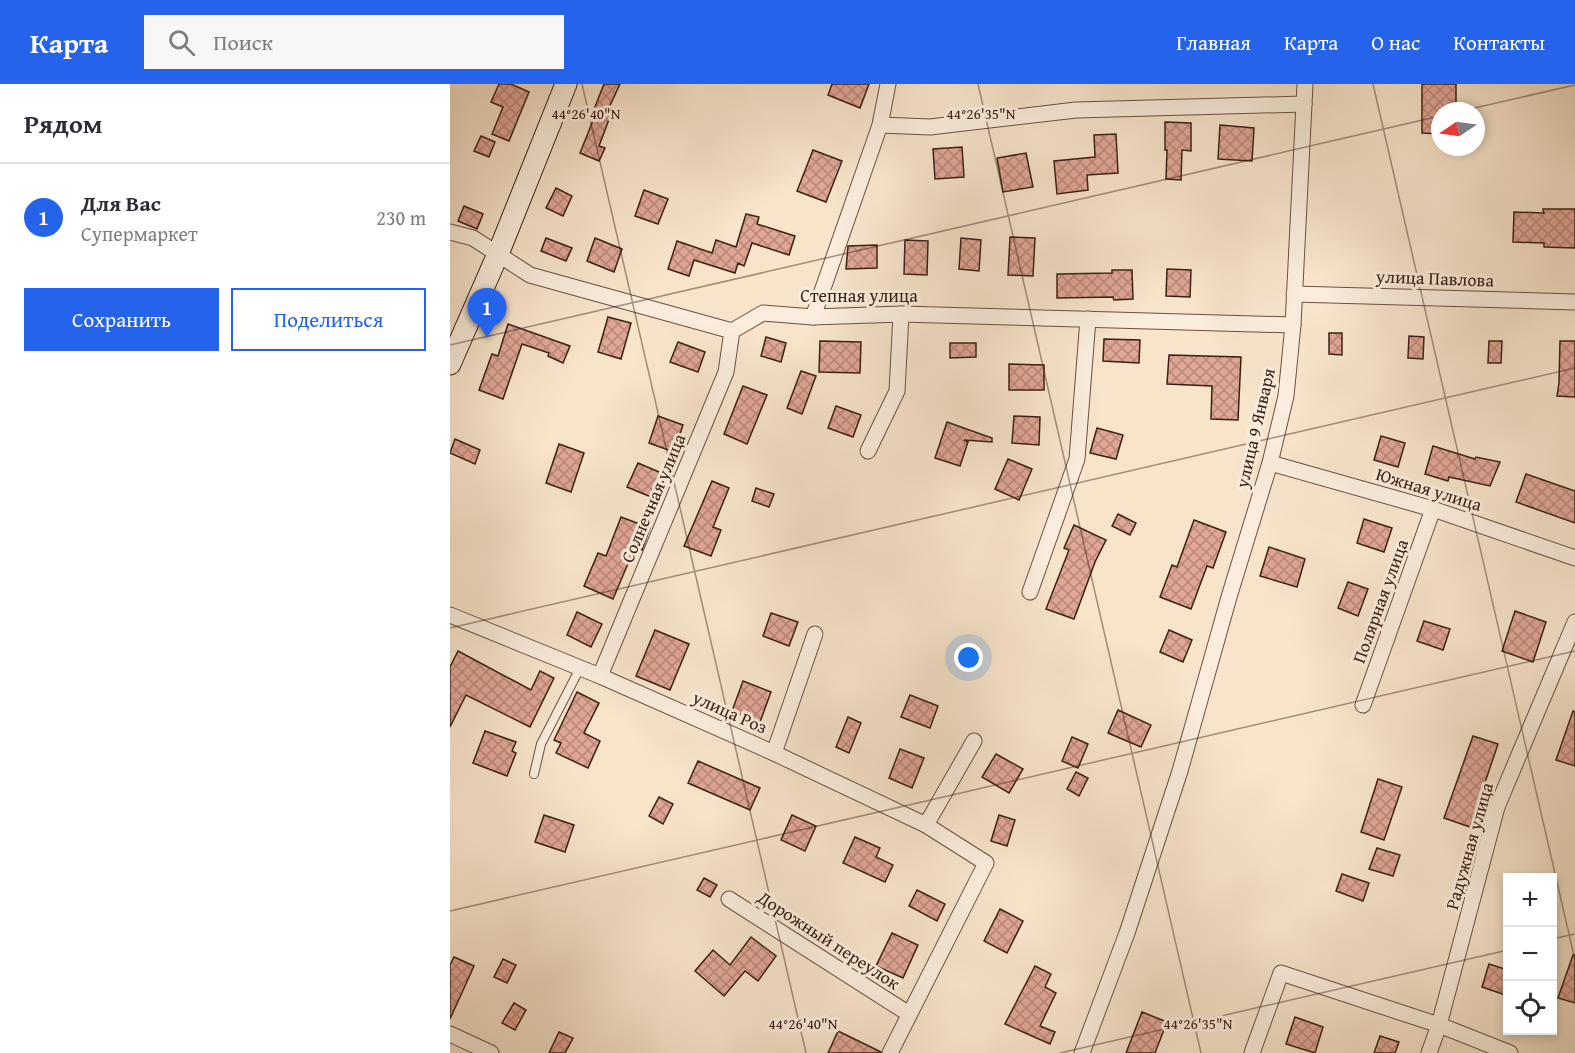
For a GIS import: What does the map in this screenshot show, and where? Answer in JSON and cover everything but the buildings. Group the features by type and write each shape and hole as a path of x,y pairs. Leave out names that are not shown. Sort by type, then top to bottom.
{"main road":[{"path":"450,364 498,254 566,84"}],"street":[{"path":"813,317 880,125 888,84"},
{"name":"улица 9 Января","path":"1082,1053 1127,933 1180,771 1270,463 1286,396 1293,325 1305,84"},
{"path":"880,125 930,127 1076,110 1304,104"},
{"path":"450,232 473,238 530,275 732,331"},
{"name":"улица Павлова","path":"1294,294 1575,302"},
{"name":"Степная улица","path":"732,331 763,313 813,317 901,314 1293,325"},
{"path":"868,451 897,391 901,314"},
{"path":"1030,592 1077,459 1088,319"},
{"name":"Солнечная улица","path":"600,676 726,372 732,331"},
{"name":"Южная улица","path":"1270,463 1433,509 1575,558"},
{"name":"Полярная улица","path":"1363,705 1433,509"},
{"name":"улица Роз","path":"450,615 600,676 774,753 926,825 986,864 909,1014"},
{"name":"Радужная улица","path":"1429,1053 1439,1025 1497,807 1575,622"},
{"path":"774,753 815,634"},
{"path":"926,825 974,741"},
{"name":"Дорожный переулок","path":"729,899 909,1014"},
{"path":"1252,1053 1281,973 1439,1025 1510,1053"},
{"path":"890,1053 909,1014"},
{"path":"450,1034 491,1053"}],"lane":[{"path":"534,774 541,744 580,668"}],"place":[{"name":"Для Вас","path":"487,338"}]}
